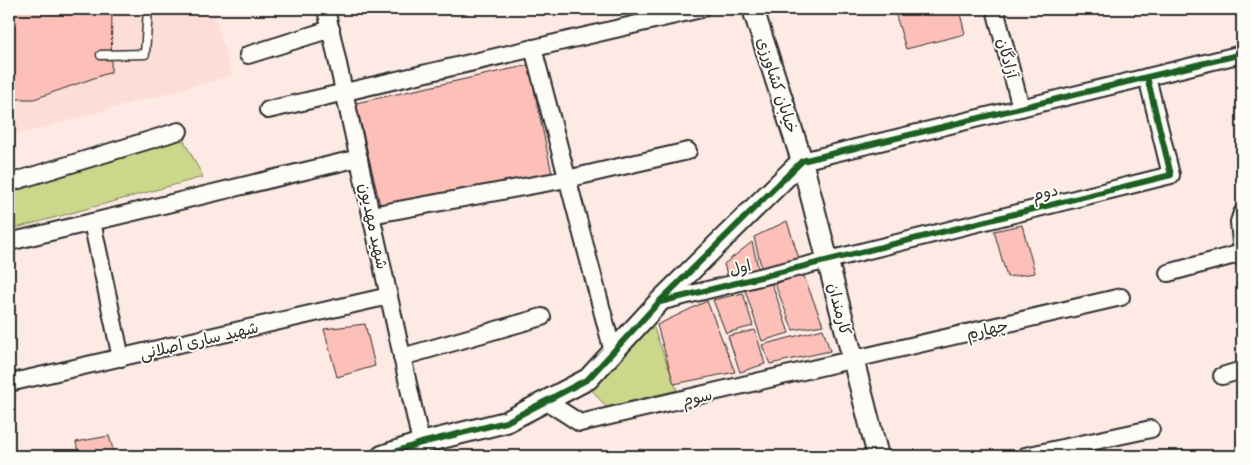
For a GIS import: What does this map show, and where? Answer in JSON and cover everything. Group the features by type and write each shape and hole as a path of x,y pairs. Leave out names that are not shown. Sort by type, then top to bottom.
{"street":[{"name":"شهید مهدیون","path":"326,9 421,443"},
{"path":"268,110 701,9"},
{"name":"خیابان کشاورزی","path":"753,9 802,161"},
{"name":"آزادگان","path":"995,9 1021,108"},
{"path":"248,55 331,29"},
{"path":"533,48 613,352"},
{"path":"385,456 421,443 506,422 588,379 659,302 802,161 1242,54"},
{"name":"دوم","path":"828,259 1171,175 1147,77"},
{"path":"9,183 179,131"},
{"path":"371,215 567,179 688,151"},
{"path":"9,242 359,158"},
{"name":"کارمندان","path":"802,161 878,456"},
{"path":"1168,273 1242,253 1239,222 1242,213"},
{"path":"92,222 121,358"},
{"name":"اول","path":"659,302 828,259"},
{"name":"شهید ساری اصلانی","path":"9,383 389,296"},
{"name":"چهارم","path":"854,361 1121,297"},
{"path":"402,357 542,317"},
{"name":"سوم","path":"546,401 580,423 854,361"},
{"path":"1222,376 1242,370"},
{"path":"1025,456 1151,428"}],"lane":[{"path":"101,55 145,54 148,9"}],"shaded area":[{"path":"9,9 213,9 232,75 9,137"}],"green space":[{"path":"179,131 203,177 9,230 9,187"},
{"path":"653,326 677,390 606,407 591,389"}],"building":[{"path":"9,9 112,9 111,72 34,99 9,99"},
{"path":"894,9 959,9 965,34 906,49"},
{"path":"529,65 552,174 380,205 356,103"},
{"path":"787,221 801,265 763,274 754,237"},
{"path":"1022,225 1035,273 1007,277 994,231"},
{"path":"752,242 760,276 730,286 724,264"},
{"path":"803,274 823,325 793,330 775,284"},
{"path":"772,284 789,333 762,341 745,290"},
{"path":"743,293 753,326 726,333 713,300"},
{"path":"707,301 735,372 674,384 657,325"},
{"path":"365,324 375,366 337,377 324,329"},
{"path":"823,329 830,351 770,364 762,345"},
{"path":"755,330 765,364 740,372 728,336"},
{"path":"109,436 115,456 79,456 76,442"}],"cycle path":[{"path":"382,456 421,443 506,422 588,379 659,302 802,161 1242,54"},
{"path":"660,302 1171,175 1147,77"}]}
